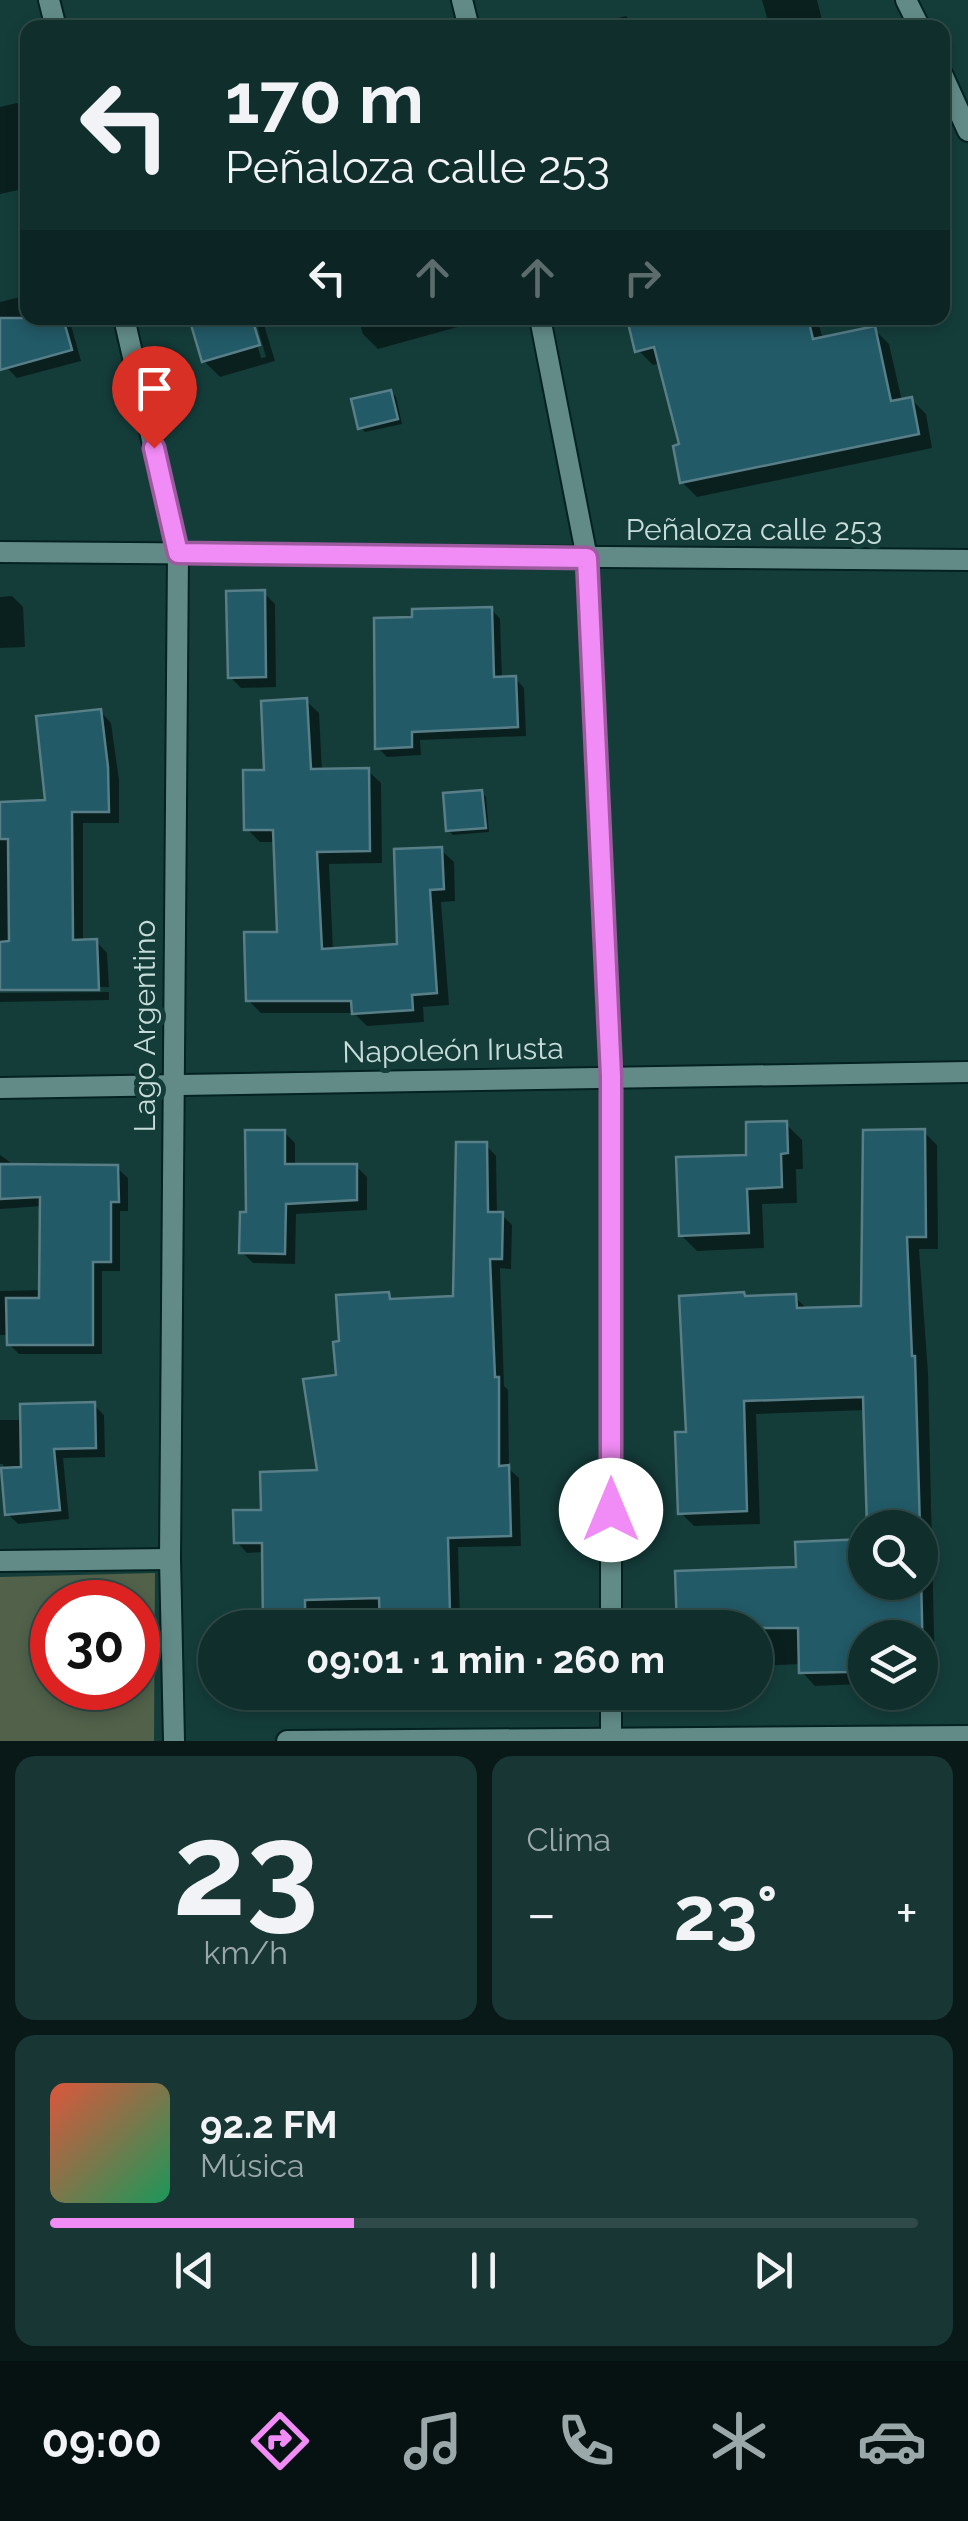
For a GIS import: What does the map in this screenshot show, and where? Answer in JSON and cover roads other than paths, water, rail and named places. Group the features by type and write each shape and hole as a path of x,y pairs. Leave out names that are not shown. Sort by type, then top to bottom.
{"street":[{"path":"950,92 968,131"},
{"name":"Lago Argentino","path":"126,325 178,553 170,1558 174,1741"},
{"path":"541,325 587,558 611,1076 611,1610"},
{"name":"Peñaloza calle 253","path":"0,552 968,560"},
{"name":"Napoleón Irusta","path":"0,1088 968,1072"},
{"path":"0,1561 170,1558"},
{"path":"611,1710 611,1740"},
{"path":"287,1741 968,1736"}]}
